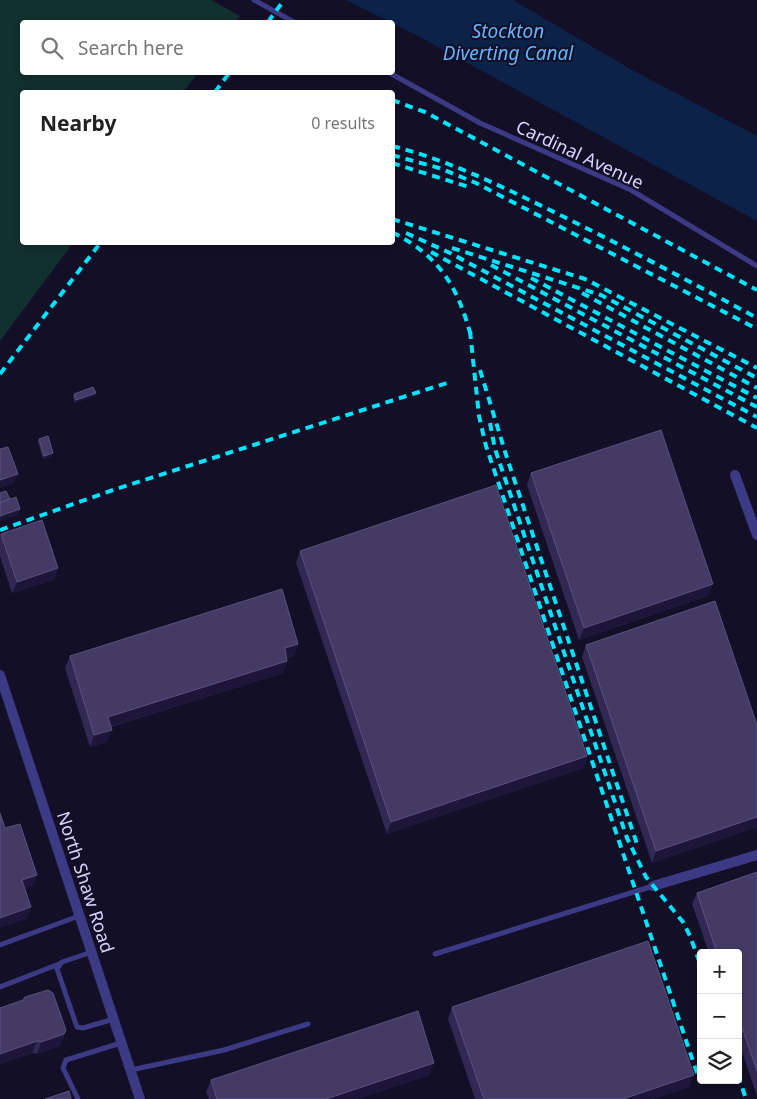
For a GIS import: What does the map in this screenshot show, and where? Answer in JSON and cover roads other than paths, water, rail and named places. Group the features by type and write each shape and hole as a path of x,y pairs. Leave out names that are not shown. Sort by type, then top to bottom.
{"street":[{"path":"735,475 757,536"},
{"name":"North Shaw Road","path":"0,675 140,1099"},
{"path":"653,886 757,855"}],"lane":[{"path":"254,0 290,20"},
{"name":"Cardinal Avenue","path":"393,75 480,123 631,190 757,266"},
{"path":"435,954 653,886"},
{"path":"0,945 80,915"},
{"path":"0,987 92,952"},
{"path":"59,964 57,969 77,1027 83,1028 114,1019"},
{"path":"131,1070 224,1050 308,1024"},
{"path":"78,1099 63,1068 66,1060 122,1043"}],"water":[{"name":"Stockton Diverting Canal","path":"346,0 513,0 632,70 757,136 757,221 395,24 395,20 386,20"}],"railway":[{"path":"269,20 284,0"},
{"path":"216,90 228,75"},
{"path":"395,101 425,112 757,290"},
{"path":"395,147 456,167 517,194 583,226 757,318"},
{"path":"395,156 439,168 476,183 757,329"},
{"path":"395,164 469,187"},
{"path":"395,220 585,279 757,368"},
{"path":"406,233 450,253 757,417"},
{"path":"395,234 423,252 444,274 460,302 471,336"},
{"path":"0,374 99,245"},
{"path":"452,248 601,295 757,378"},
{"path":"431,252 757,428"},
{"path":"491,265 757,407"},
{"path":"531,278 757,398"},
{"path":"582,293 757,388"},
{"path":"470,331 479,416 486,446 697,1073"},
{"path":"480,370 507,458 638,847"},
{"path":"0,530 113,490 447,383"},
{"path":"490,423 495,449 627,838 646,877 683,922 697,955"},
{"path":"741,1084 746,1099"}]}
